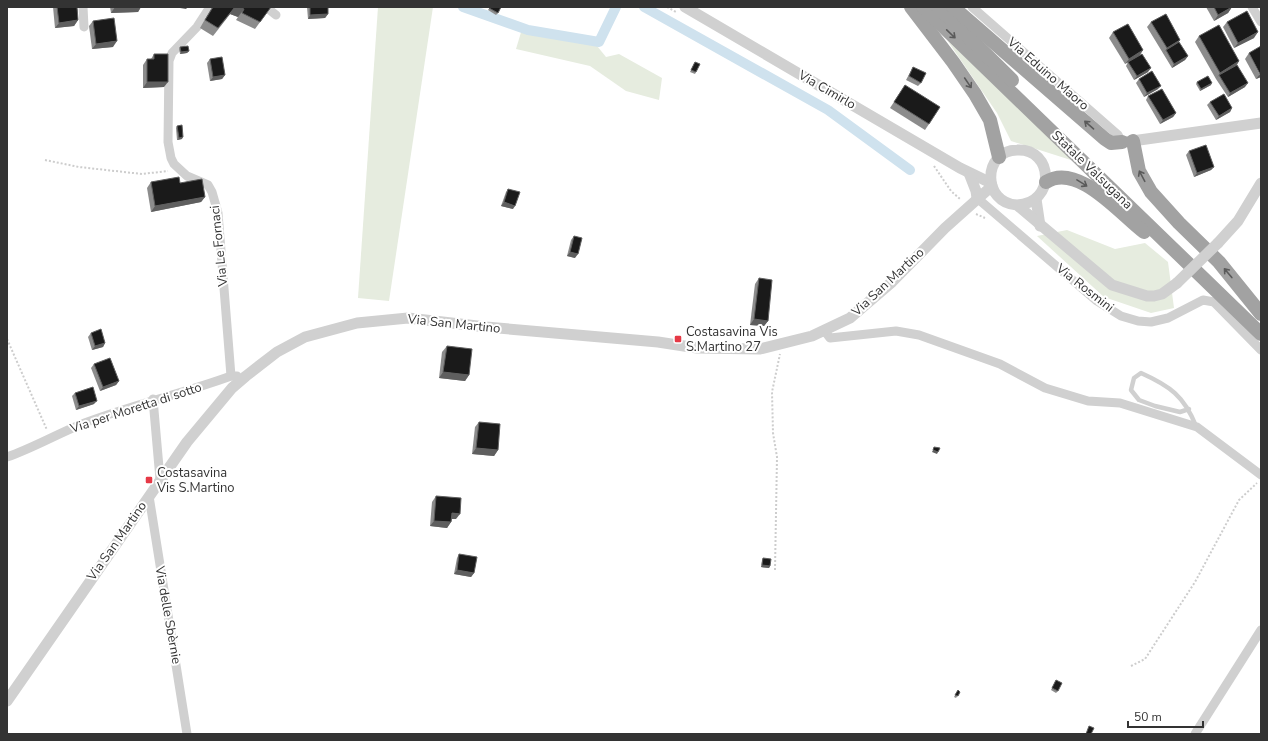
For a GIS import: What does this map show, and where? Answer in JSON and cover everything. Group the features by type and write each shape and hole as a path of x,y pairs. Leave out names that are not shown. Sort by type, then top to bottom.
{"highway":[{"path":"911,7 975,94 990,120 999,157"},
{"name":"Statale Valsugana","path":"923,7 1261,334"},
{"name":"Statale Valsugana","path":"938,7 1261,321"},
{"path":"953,7 1105,139 1111,143 1127,142 1139,171 1151,192 1179,224 1218,262 1261,314"},
{"path":"1046,182 1060,177 1077,180 1110,202 1158,243 1186,260"}],"street":[{"path":"83,7 84,27"},
{"name":"Via Le Fornaci","path":"210,7 197,27 172,53 169,61 168,142 171,158 180,170 187,176 208,185 216,203 231,376"},
{"path":"266,7 276,15"},
{"name":"Via Eduino Maoro","path":"972,7 1127,142"},
{"path":"1252,7 1261,22"},
{"name":"Via Cimirlo","path":"690,8 993,188"},
{"path":"1127,142 1261,123"},
{"path":"1016,150 1032,153 1038,158 1044,167 1046,182 1043,190 1036,198 1027,204 1017,205 1005,202 993,188 991,171 999,157 1006,152 1016,150"},
{"path":"991,171 969,173 977,198 993,188"},
{"path":"1017,205 1040,226 1112,285 1147,296 1154,296 1162,294 1177,283 1218,243 1238,221 1261,183"},
{"name":"Via San Martino","path":"7,701 187,442 232,388 277,352 305,337 357,323 408,318 486,327 658,342 697,348 760,349 824,330 850,318 892,282 977,198"},
{"name":"Via Rosmini","path":"977,198 1097,301 1121,316 1138,321 1151,322 1168,318 1203,300 1214,302 1261,350"},
{"path":"1036,198 1040,226"},
{"path":"824,330 830,338 896,332 919,335 1000,364 1045,388 1088,400 1120,404 1197,428 1261,475"},
{"name":"Via per Moretta di sotto","path":"7,457 25,451 82,424 153,399 195,388 231,376 246,376"},
{"path":"153,399 160,479"},
{"name":"Via delle Sbèrnie","path":"149,496 187,734"},
{"path":"1195,734 1261,630"}],"lane":[{"path":"1189,409 1180,412 1139,400 1131,390 1134,378 1141,373 1166,384 1189,409 1197,428"}],"path":[{"path":"45,160 79,167 142,174 180,170"},
{"path":"7,339 50,438"},
{"path":"775,570 777,456 773,433 772,392 782,343"},
{"path":"1131,666 1145,659 1195,582 1239,500 1261,480"}],"shaded area":[{"path":"378,7 433,7 389,301 358,298"},
{"path":"522,29 593,41 606,57 619,54 662,78 659,100 626,91 590,66 516,49"},
{"path":"947,40 1074,161 1011,141 997,113"},
{"path":"1067,230 1115,249 1145,243 1168,262 1174,308 1151,313 1104,297 1037,236"}],"building":[{"path":"57,7 77,7 78,20 59,23"},
{"path":"213,7 235,7 218,28 205,20"},
{"path":"237,7 271,7 260,22 242,13 244,9"},
{"path":"310,7 328,7 328,14 310,15"},
{"path":"501,7 498,13 489,8"},
{"path":"1214,7 1232,7 1218,15"},
{"path":"1247,11 1258,32 1238,43 1227,22"},
{"path":"1166,14 1180,40 1167,48 1151,22"},
{"path":"114,18 117,41 96,44 93,21"},
{"path":"1128,24 1143,50 1129,59 1113,32"},
{"path":"1219,25 1239,61 1220,73 1199,36"},
{"path":"1179,42 1188,56 1174,64 1166,50"},
{"path":"188,46 189,51 181,52 180,47"},
{"path":"1261,46 1261,73 1260,74 1249,53"},
{"path":"154,54 168,54 168,82 147,82 147,59 154,59"},
{"path":"1142,54 1151,68 1137,76 1128,62"},
{"path":"222,57 225,75 213,77 210,59"},
{"path":"695,62 700,64 696,72 691,70"},
{"path":"1237,65 1248,83 1230,93 1219,75"},
{"path":"913,67 926,73 921,83 909,76"},
{"path":"1152,71 1161,86 1147,93 1139,79"},
{"path":"1208,76 1212,83 1201,89 1197,82"},
{"path":"905,85 940,107 929,124 894,102"},
{"path":"1162,89 1176,113 1163,120 1148,96"},
{"path":"1224,94 1232,108 1219,116 1210,102"},
{"path":"182,125 183,137 179,138 177,126"},
{"path":"1206,145 1214,167 1197,173 1189,151"},
{"path":"179,177 180,183 202,179 205,197 155,206 151,182"},
{"path":"508,189 520,192 515,206 504,202"},
{"path":"574,236 582,238 578,254 570,252"},
{"path":"759,278 772,280 768,321 754,319"},
{"path":"101,329 105,343 95,346 91,333"},
{"path":"447,346 472,349 469,375 443,372"},
{"path":"110,358 119,381 103,387 94,364"},
{"path":"93,387 97,401 79,406 75,393"},
{"path":"479,422 500,424 498,450 476,448"},
{"path":"934,447 940,448 938,452 933,450"},
{"path":"436,496 461,498 460,514 452,513 451,522 434,521"},
{"path":"459,554 477,557 474,573 457,570"},
{"path":"763,558 771,559 770,566 762,565"},
{"path":"1056,680 1062,683 1058,691 1052,688"},
{"path":"958,690 960,692 958,696 955,695"},
{"path":"1089,726 1094,728 1091,734 1086,734"}],"waterway":[{"path":"463,7 528,30 599,42 616,7"},
{"path":"644,7 828,110 910,170"}],"place":[{"name":"Costasavina Vis S.Martino 27","path":"678,339"},
{"name":"Costasavina Vis S.Martino","path":"149,480"}]}
